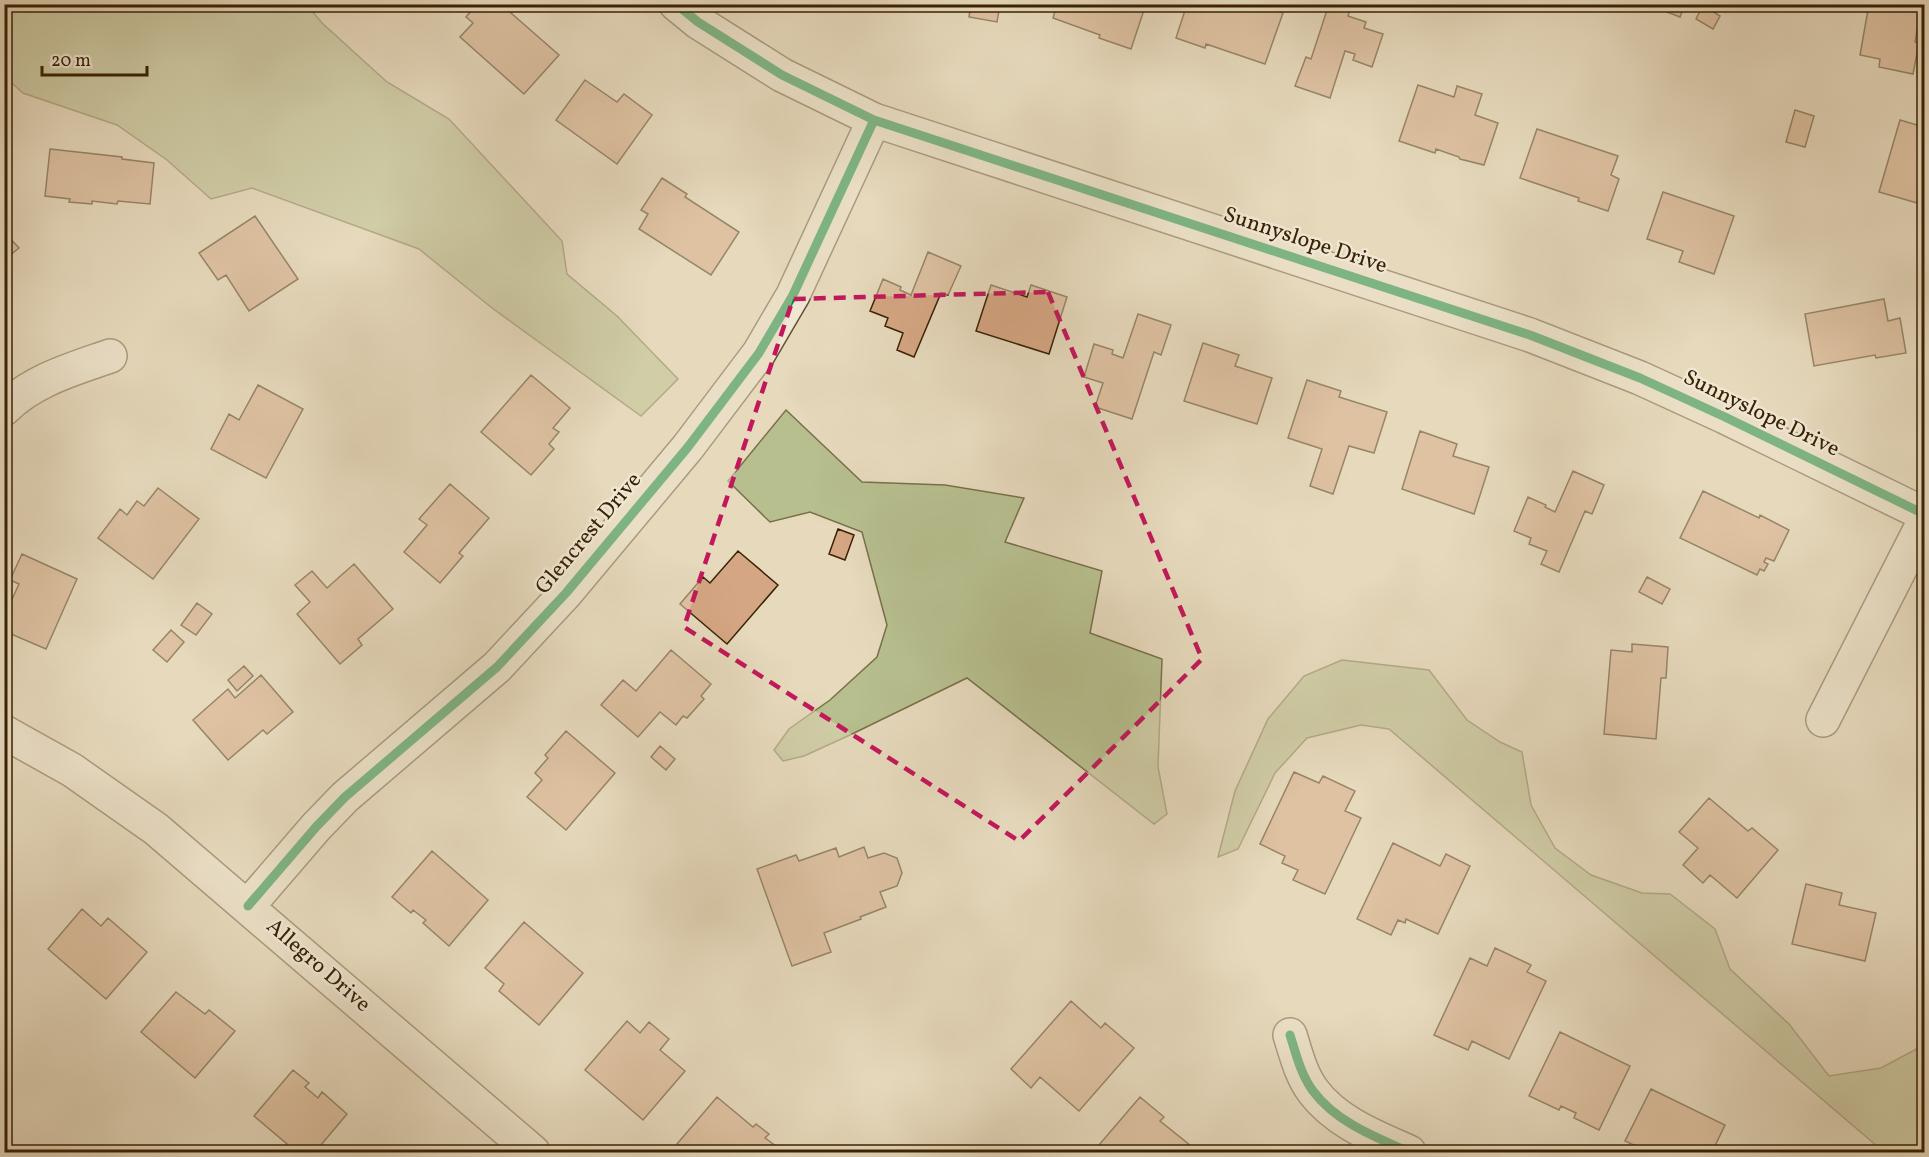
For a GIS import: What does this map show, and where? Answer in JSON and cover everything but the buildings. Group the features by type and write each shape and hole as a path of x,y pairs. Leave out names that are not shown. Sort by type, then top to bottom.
{"street":[{"name":"Sunnyslope Drive","path":"676,4 698,22 782,75 874,120 1530,335 1640,378 1924,514"},
{"name":"Glencrest Drive","path":"248,906 345,797 497,667 566,593 688,447 759,353 770,334 792,295 874,120"},
{"path":"4,409 18,396 57,375 110,356"},
{"path":"1823,720 1924,522"},
{"name":"Allegro Drive","path":"4,732 72,770 156,829 533,1152"},
{"path":"1290,1035 1301,1068 1312,1090 1331,1109 1357,1128 1409,1152"}],"highlighted area":[{"path":"1048,292 1202,659 1019,841 684,627 793,299"}],"green space":[{"path":"5,4 307,5 322,23 387,82 449,119 562,241 567,274 617,316 678,379 641,416 492,308 419,249 252,188 211,199 167,160 117,125 23,93 5,77"},
{"path":"786,410 862,482 945,485 1024,498 1005,542 1102,571 1090,633 1162,659 1158,767 1167,814 1154,824 967,678 804,756 783,761 774,750 789,729 830,700 877,657 887,625 862,532 810,512 770,522 728,481"},
{"path":"1342,660 1429,670 1467,720 1500,742 1522,752 1531,805 1555,848 1591,875 1642,893 1670,894 1715,929 1730,969 1789,1024 1829,1076 1881,1068 1924,1045 1924,1152 1884,1152 1389,729 1361,725 1307,738 1275,773 1238,849 1218,857 1235,791 1268,719 1304,676"}],"cycle path":[{"path":"676,4 698,22 782,75 874,120 1530,335 1640,378 1924,514"},
{"path":"248,906 345,797 497,667 566,593 688,447 759,353 793,295 874,120"},
{"path":"1290,1035 1305,1078 1322,1102 1357,1128 1409,1152"}]}
